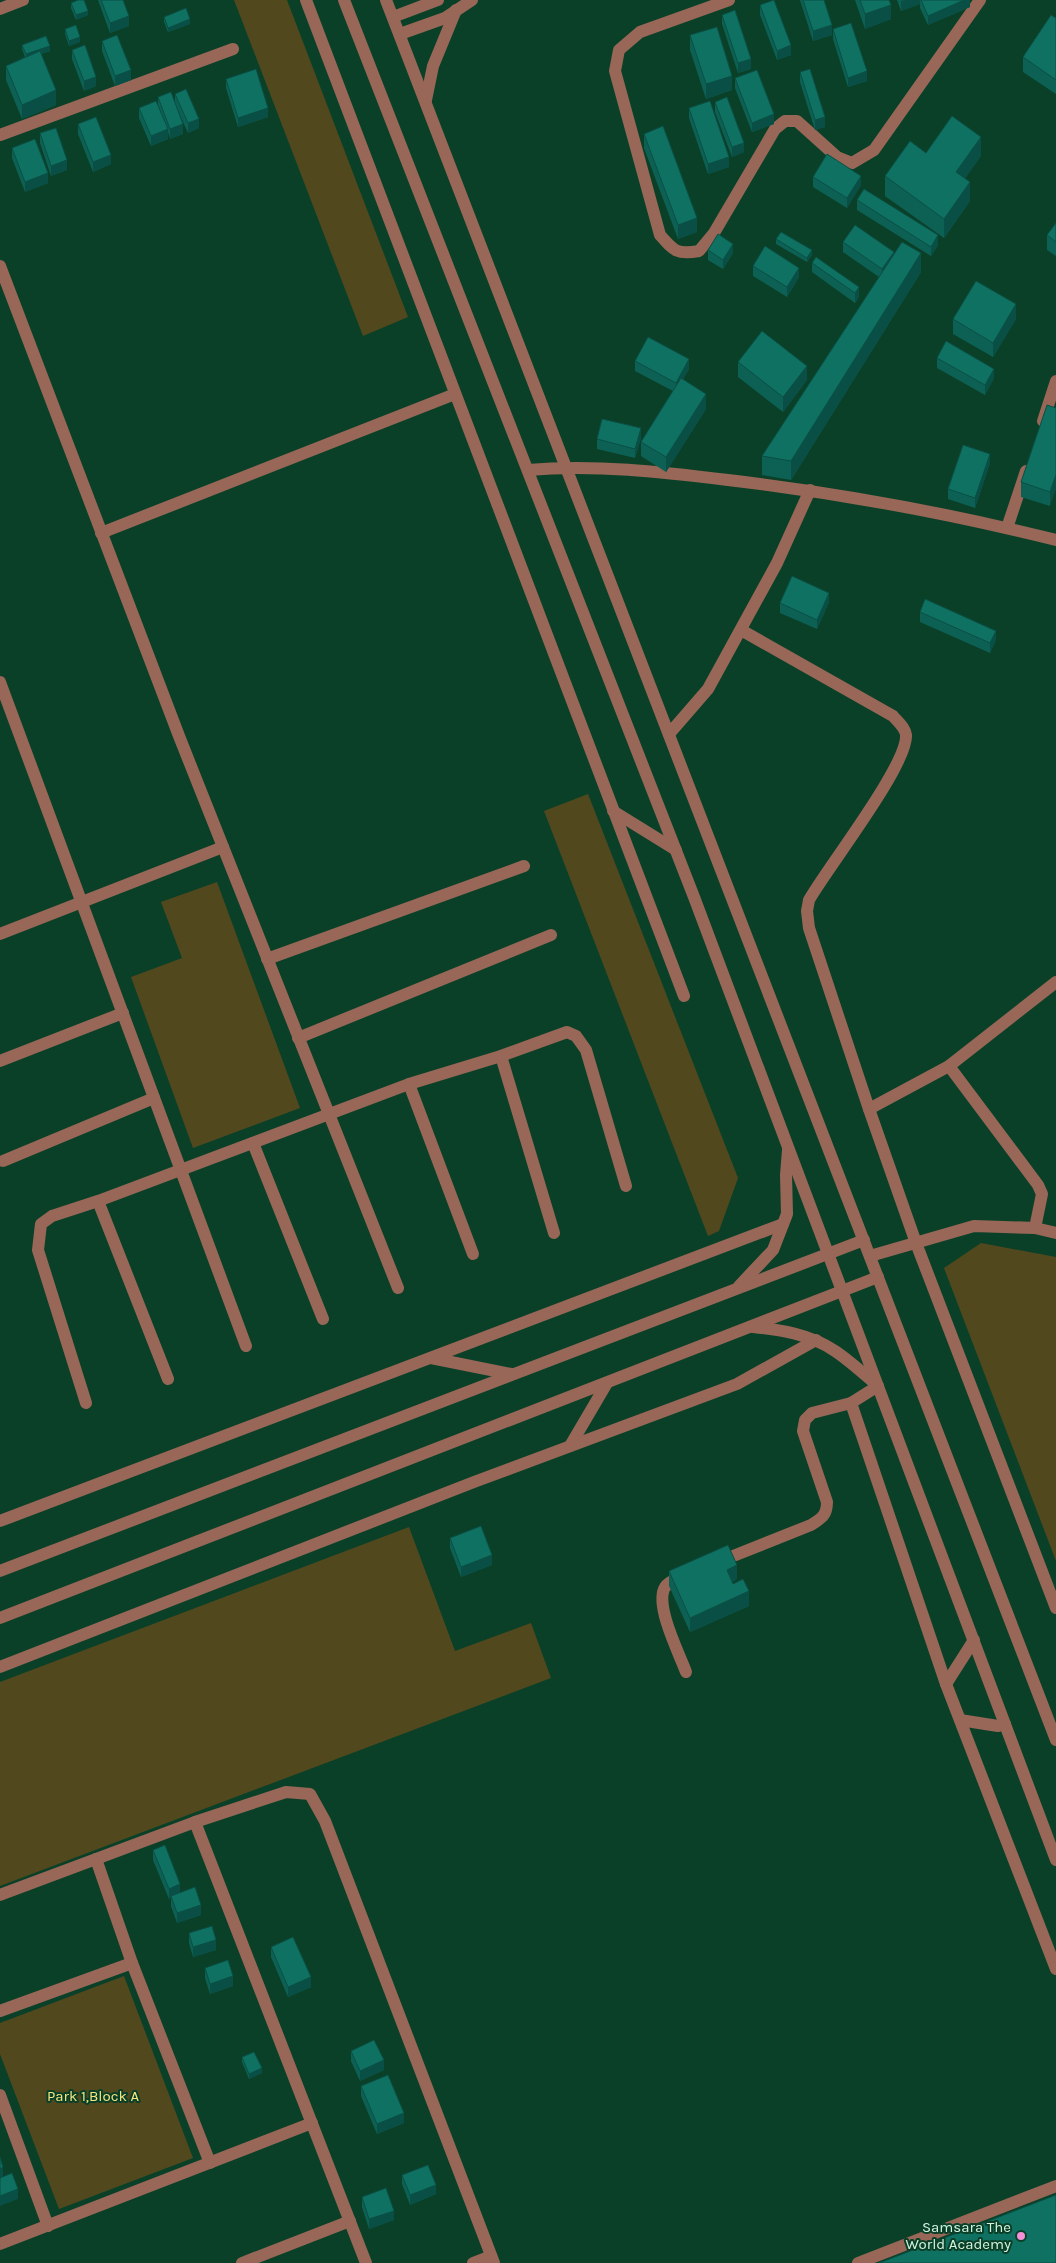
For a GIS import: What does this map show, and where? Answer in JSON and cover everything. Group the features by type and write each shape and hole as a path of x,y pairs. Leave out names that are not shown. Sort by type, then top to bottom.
{"street":[{"path":"0,9 23,0"},
{"path":"306,0 684,996"},
{"path":"344,0 676,850 1056,1860"},
{"path":"386,0 1056,1740"},
{"path":"393,17 438,0"},
{"path":"400,34 444,18 472,0"},
{"path":"729,0 640,32 619,50 615,71 660,235 674,250 686,254 699,251 714,233 775,129 785,121 797,121 837,157 852,163 874,150 980,0"},
{"path":"426,101 433,66 456,10"},
{"path":"0,135 234,49"},
{"path":"0,266 222,847 398,1288"},
{"path":"1038,436 1056,381"},
{"path":"101,533 455,394"},
{"path":"1007,528 1032,454"},
{"path":"528,470 566,466 673,473 810,490 1007,528 1056,540"},
{"path":"669,734 708,689 777,563 810,490"},
{"path":"741,630 893,716 902,726 906,735 902,753 869,810 814,890 809,900 807,911 809,928 869,1109 916,1242 1056,1608"},
{"path":"0,682 246,1346"},
{"path":"613,811 676,850"},
{"path":"0,934 222,847"},
{"path":"267,959 524,866"},
{"path":"298,1038 550,935"},
{"path":"869,1109 949,1066 1056,982"},
{"path":"0,1061 123,1013"},
{"path":"86,1403 38,1250 38,1236 41,1224 52,1216 98,1201 409,1084 501,1056 567,1032 576,1036 582,1042 626,1186"},
{"path":"501,1056 554,1233"},
{"path":"949,1066 1038,1185 1042,1194 1035,1228"},
{"path":"409,1084 473,1254"},
{"path":"2,1161 154,1098"},
{"path":"254,1143 323,1319"},
{"path":"737,1288 773,1250 787,1214 786,1175 788,1147"},
{"path":"98,1201 168,1379"},
{"path":"0,1521 783,1224"},
{"path":"870,1256 974,1226 1035,1228 1056,1233"},
{"path":"0,1571 864,1240"},
{"path":"0,1618 878,1277"},
{"path":"750,1327 785,1331 816,1340 835,1351 878,1386"},
{"path":"0,1667 570,1446 737,1384 816,1340"},
{"path":"431,1358 511,1374"},
{"path":"570,1446 607,1382"},
{"path":"686,1672 666,1620 662,1597 664,1588 671,1582 811,1525 823,1518 827,1510 827,1502 803,1431 806,1420 812,1413 851,1403 878,1386"},
{"path":"851,1403 946,1684 1056,1969"},
{"path":"946,1684 974,1640"},
{"path":"960,1720 998,1726 1004,1724"},
{"path":"0,1895 195,1822 286,1792 310,1794 325,1821 492,2260 473,2263"},
{"path":"195,1822 366,2263"},
{"path":"96,1859 132,1963 210,2163"},
{"path":"0,2011 132,1963"},
{"path":"0,2095 48,2226"},
{"path":"0,2244 312,2123"},
{"path":"858,2263 1056,2186"},
{"path":"242,2263 350,2221"}],"green space":[{"path":"234,0 287,0 408,317 363,336"},
{"path":"588,794 738,1178 719,1231 708,1236 544,811"},
{"path":"217,882 300,1108 193,1148 131,977 182,958 161,902"},
{"path":"981,1243 1056,1257 1056,1561 944,1268"},
{"path":"409,1527 455,1651 531,1623 551,1678 0,1886 0,1682"},
{"name":"Park 1,Block A","path":"124,1976 193,2158 59,2209 0,2054 0,2023"}],"building":[{"path":"84,0 88,11 76,15 71,3"},
{"path":"101,0 123,0 129,16 110,23"},
{"path":"774,0 791,45 777,51 760,5"},
{"path":"803,0 824,0 832,25 813,31"},
{"path":"860,0 889,0 891,5 865,14"},
{"path":"921,0 964,0 928,16"},
{"path":"186,8 190,19 168,28 164,17"},
{"path":"735,10 751,59 738,63 722,15"},
{"path":"1051,15 1056,18 1056,80 1023,57"},
{"path":"851,23 867,71 848,78 833,29"},
{"path":"76,25 80,37 69,41 65,29"},
{"path":"717,27 732,76 706,84 690,35"},
{"path":"117,35 131,70 115,76 102,41"},
{"path":"46,36 50,46 26,54 22,45"},
{"path":"85,45 96,77 84,81 72,50"},
{"path":"40,51 56,90 22,105 6,66"},
{"path":"256,69 268,108 238,118 226,79"},
{"path":"810,69 825,117 815,120 800,72"},
{"path":"757,70 774,114 752,123 735,78"},
{"path":"186,89 199,119 188,123 175,94"},
{"path":"171,92 183,124 170,129 158,97"},
{"path":"727,97 744,143 732,147 715,102"},
{"path":"156,101 168,129 151,136 139,108"},
{"path":"710,101 729,157 708,164 689,108"},
{"path":"952,116 981,137 956,172 970,182 944,219 885,176 910,141 926,153"},
{"path":"96,117 111,155 93,162 78,124"},
{"path":"663,126 697,218 678,225 644,134"},
{"path":"56,128 67,160 51,166 40,133"},
{"path":"35,139 48,173 25,182 12,148"},
{"path":"827,154 861,176 847,198 813,177"},
{"path":"864,189 938,235 931,247 857,200"},
{"path":"1056,223 1056,242 1047,235"},
{"path":"855,225 894,252 882,269 843,242"},
{"path":"781,232 812,250 807,258 776,239"},
{"path":"718,234 733,244 723,260 708,250"},
{"path":"902,242 921,253 791,461 762,456"},
{"path":"765,246 799,268 787,287 753,266"},
{"path":"816,257 859,287 855,293 812,263"},
{"path":"976,281 1016,304 993,343 953,319"},
{"path":"762,331 807,366 783,397 738,362"},
{"path":"648,337 689,359 676,383 635,361"},
{"path":"946,341 994,369 985,385 937,358"},
{"path":"681,378 706,394 666,457 641,442"},
{"path":"1047,405 1056,408 1056,475 1050,492 1021,482"},
{"path":"602,419 641,428 635,449 597,439"},
{"path":"963,445 990,454 975,498 948,489"},
{"path":"792,576 829,593 817,620 780,603"},
{"path":"925,599 996,631 990,643 920,612"},
{"path":"481,1526 492,1555 461,1567 450,1538"},
{"path":"728,1545 737,1565 727,1570 733,1584 743,1579 749,1591 690,1618 669,1571"},
{"path":"165,1845 180,1884 169,1889 153,1850"},
{"path":"195,1887 201,1905 177,1913 171,1896"},
{"path":"212,1926 216,1940 193,1947 189,1933"},
{"path":"293,1937 311,1977 288,1987 271,1947"},
{"path":"228,1960 233,1976 210,1984 205,1968"},
{"path":"374,2040 384,2060 360,2071 351,2051"},
{"path":"254,2052 262,2068 249,2074 242,2057"},
{"path":"388,2075 404,2113 377,2124 361,2086"},
{"path":"0,2157 3,2167 0,2169"},
{"path":"428,2165 436,2185 410,2195 402,2175"},
{"path":"12,2173 18,2189 0,2196 0,2178"},
{"path":"386,2188 394,2211 369,2219 362,2197"},
{"name":"Samsara The World Academy","path":"1056,2195 1056,2263 879,2263"}],"place":[{"name":"Samsara The World Academy","path":"1021,2236"}]}
